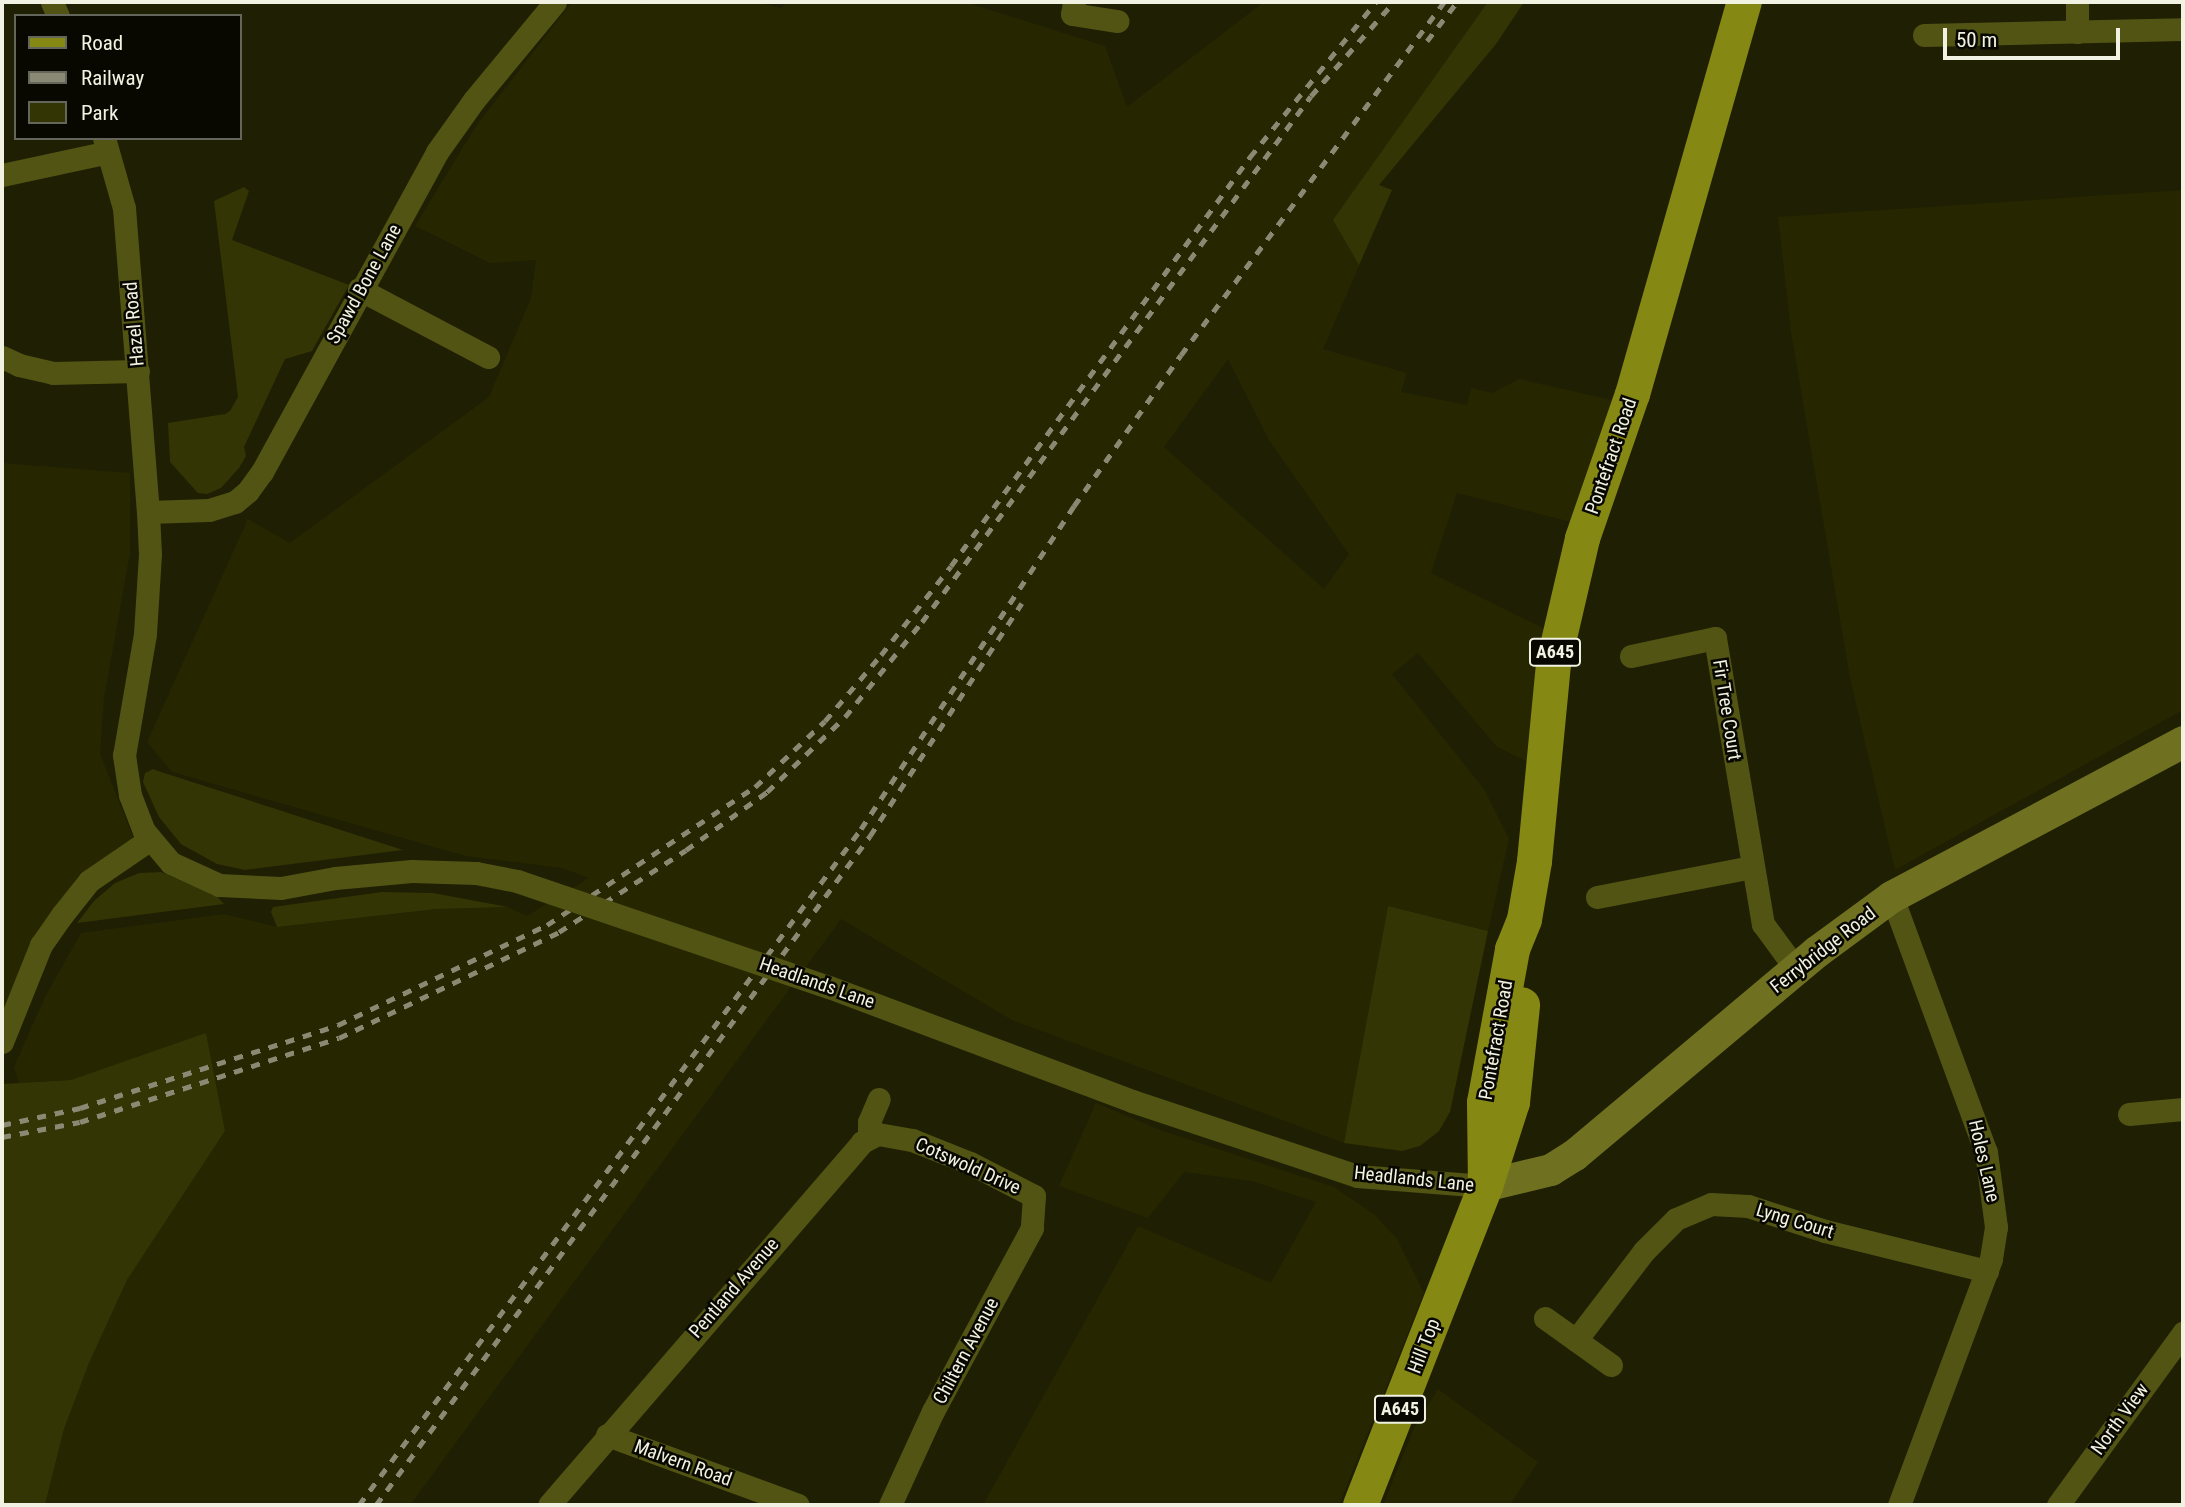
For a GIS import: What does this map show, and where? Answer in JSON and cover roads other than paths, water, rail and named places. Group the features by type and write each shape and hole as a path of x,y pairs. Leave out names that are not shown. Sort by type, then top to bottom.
{"main road":[{"name":"Pontefract Road","path":"1485,1186 1484,1102 1513,949 1524,919 1534,861 1553,663 1582,538 1632,394 1744,2"},
{"name":"Ferrybridge Road","path":"1485,1186 1551,1170 1575,1155 1796,969 1892,897 2183,741"},
{"name":"Hill Top","path":"1360,1505 1485,1186"}],"street":[{"name":"Spawd Bone Lane","path":"148,512 209,510 235,502 248,491 262,472 359,289 444,143 474,100 555,2"},
{"path":"1074,2 1072,13 1117,21"},
{"path":"2077,2 2077,32"},
{"path":"1924,35 2183,29"},
{"path":"2,175 105,145"},
{"name":"Hazel Road","path":"105,145 124,208 148,512 150,554 145,634 124,755 130,795 149,840"},
{"path":"359,289 488,357"},
{"path":"2,357 19,365 53,373 138,371"},
{"name":"Fir Tree Court","path":"1631,656 1715,638 1763,925 1796,969"},
{"path":"2,1042 41,945 62,915 89,881 149,840"},
{"name":"Headlands Lane","path":"149,840 171,863 219,885 257,889 412,871 476,873 517,881 830,986 1132,1101 1357,1176 1485,1186"},
{"path":"1597,897 1752,867"},
{"name":"Holes Lane","path":"1892,897 1986,1152 1997,1227 1996,1245 1987,1271 1899,1505"},
{"path":"866,1139 869,1122 879,1099"},
{"path":"2129,1114 2183,1109"},
{"name":"Cotswold Drive","path":"866,1139 878,1134 912,1140 970,1163 1034,1196"},
{"name":"Pentland Avenue","path":"549,1505 866,1139"},
{"name":"Chiltern Avenue","path":"890,1505 933,1411 1032,1228 1034,1196"},
{"name":"Lyng Court","path":"1576,1340 1652,1243 1676,1219 1711,1204 1748,1206 1825,1231 1987,1271"},
{"path":"1545,1318 1611,1365"},
{"name":"North View","path":"2058,1505 2183,1333"},
{"name":"Malvern Road","path":"607,1435 798,1505"}],"railway":[{"path":"2,1125 80,1108 338,1025 547,925 755,787 825,721 881,655 951,566 1250,157 1376,2"},
{"path":"2,1137 80,1122 339,1038 559,932 686,850 767,792 845,717 922,622 1311,96 1394,2"},
{"path":"359,1505 861,829 1074,506 1181,355 1444,2"},
{"path":"1427,41 1457,2"},
{"path":"376,1505 870,836 1022,603"}]}
